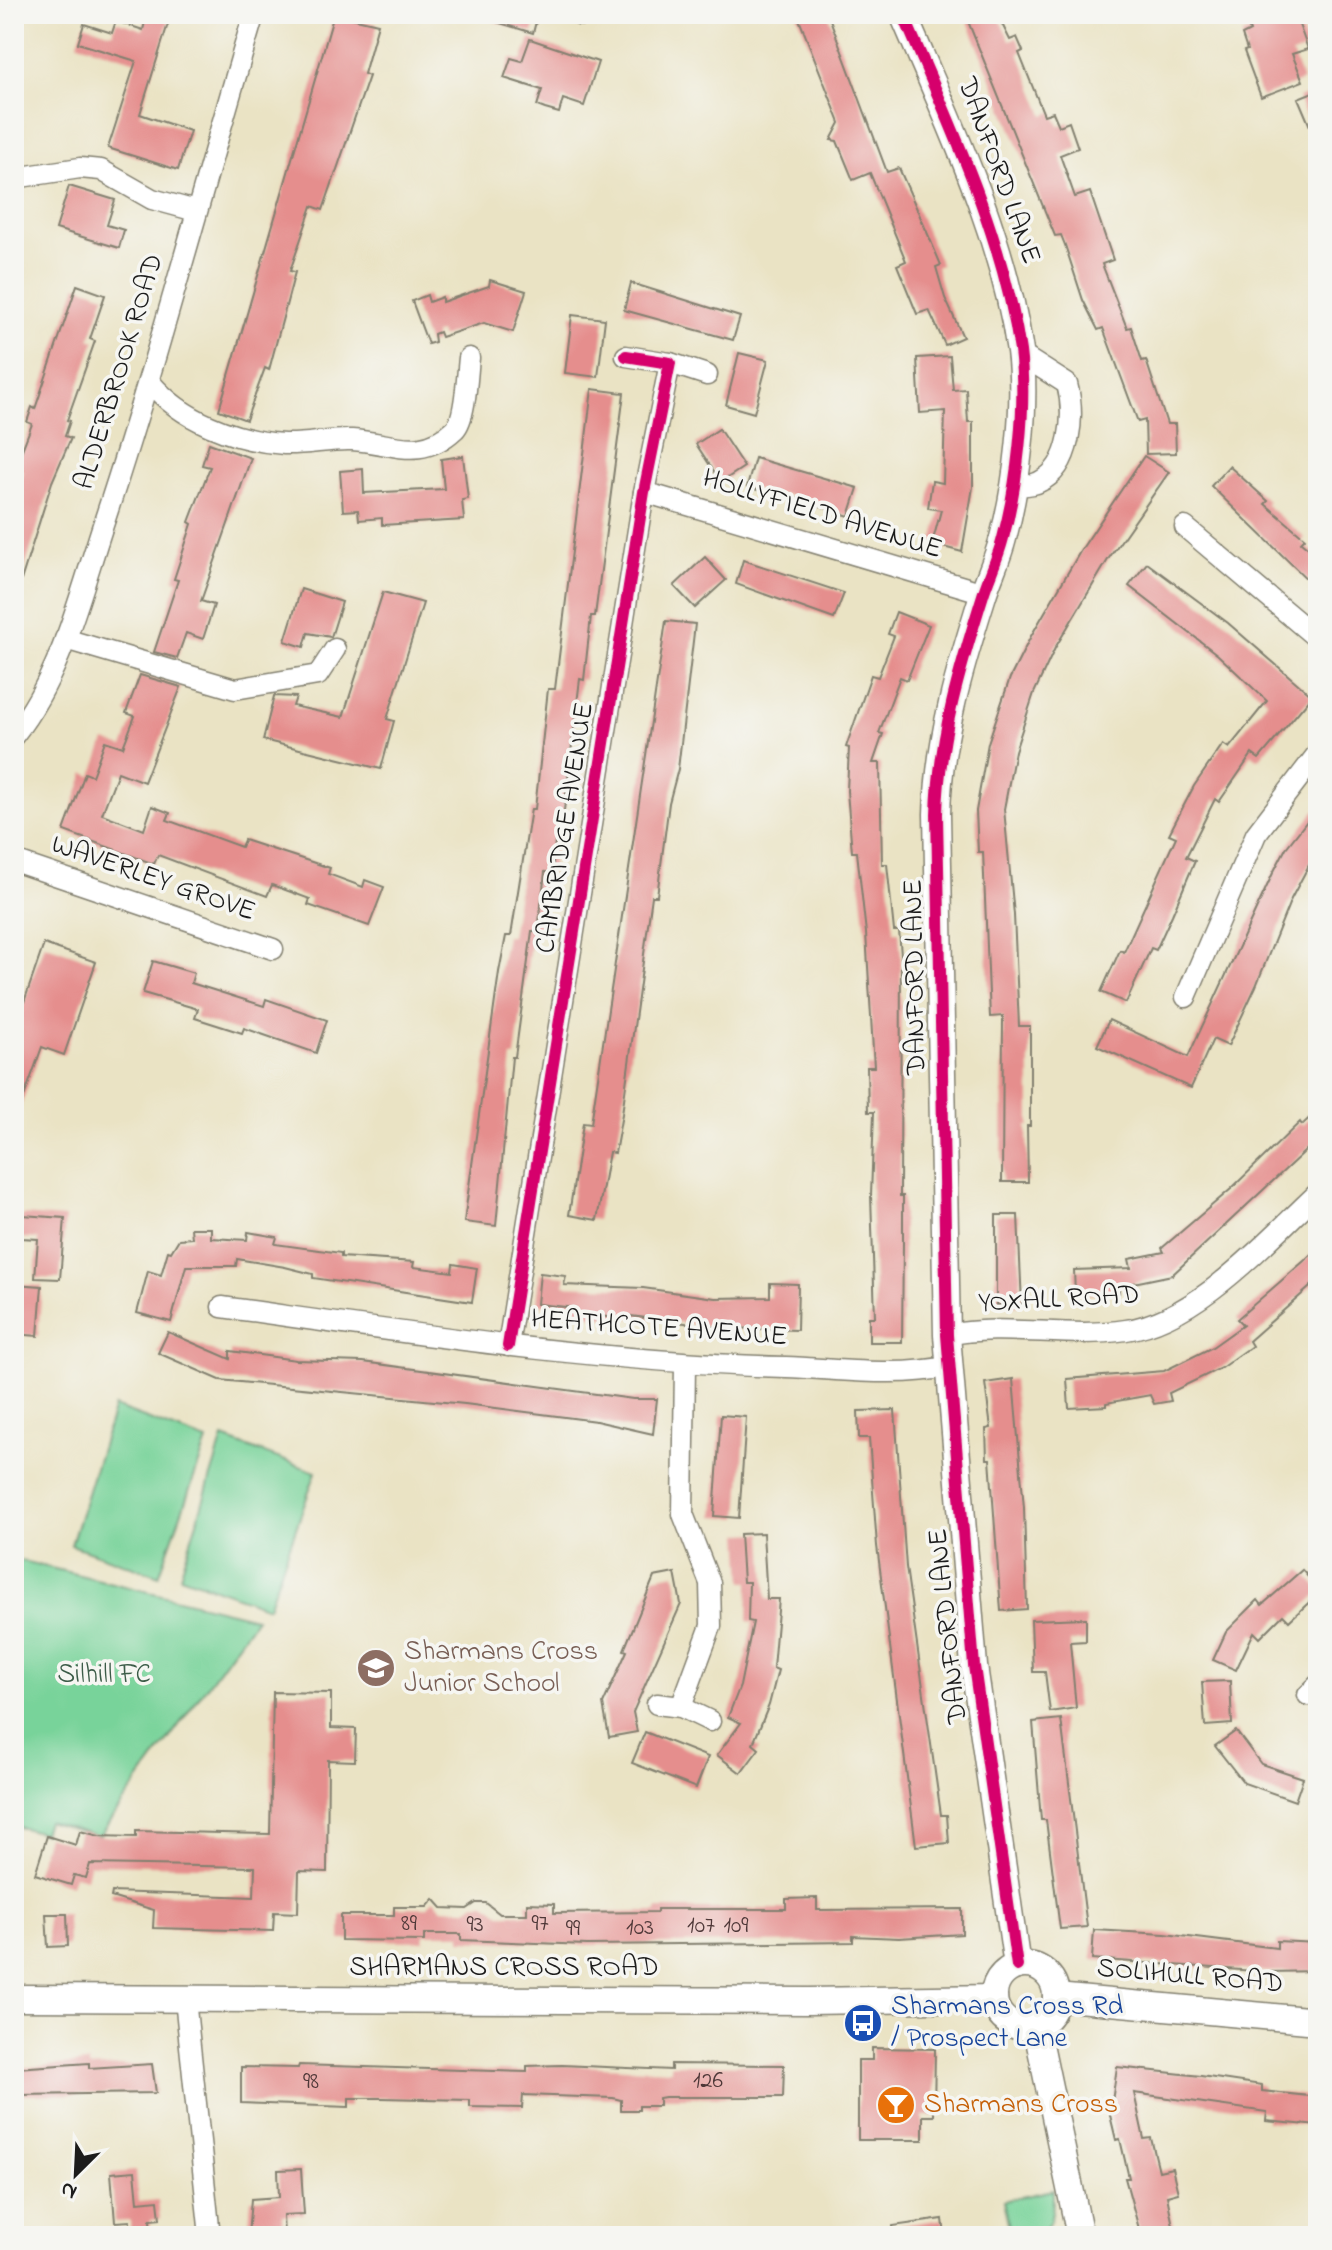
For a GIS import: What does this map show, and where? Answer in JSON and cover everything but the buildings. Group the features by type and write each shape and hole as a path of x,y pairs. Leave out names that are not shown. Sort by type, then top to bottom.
{"street":[{"name":"ALDERBROOK ROAD","path":"14,735 45,691 65,639 150,382 254,14"},
{"name":"DANFORD LANE","path":"903,14 968,167 1007,291 1020,354 1020,416 1013,486 1003,539 951,701 938,780 947,1335 974,1666 1017,1966"},
{"path":"14,178 80,168 101,170 152,199 196,211"},
{"path":"1013,486 1037,484 1051,474 1066,449 1072,404 1067,384 1020,354"},
{"path":"626,356 670,363 707,375"},
{"path":"150,382 164,399 187,417 261,441 287,444 349,440 411,450 420,449 455,429 461,419 469,358"},
{"name":"CAMBRIDGE AVENUE","path":"508,1346 644,492 670,363"},
{"name":"HOLLYFIELD AVENUE","path":"644,492 984,593"},
{"path":"1185,527 1318,639"},
{"path":"65,639 235,689 318,675 335,649"},
{"path":"1186,997 1256,834 1318,753"},
{"name":"WAVERLEY GROVE","path":"14,861 273,949"},
{"name":"YOXALL ROAD","path":"947,1335 1125,1331 1154,1323 1201,1297 1318,1193"},
{"name":"HEATHCOTE AVENUE","path":"222,1307 508,1346 685,1364 895,1371 950,1366"},
{"path":"681,1707 711,1626 710,1583 683,1514 685,1364"},
{"path":"657,1704 681,1707 710,1721"},
{"path":"1028,1965 1047,1974 1056,1997 1050,2015 1036,2025 1025,2027 1009,2022 1001,2015 994,1998 1000,1978 1017,1966 1028,1965"},
{"name":"SOLIHULL ROAD","path":"1056,1997 1318,2021"},
{"name":"SHARMANS CROSS ROAD","path":"14,1998 994,1998"},
{"path":"185,1999 210,2236"},
{"path":"1036,2025 1080,2236"}],"green space":[{"path":"114,1407 207,1441 159,1576 71,1545"},
{"path":"223,1438 316,1472 268,1607 180,1576"},
{"name":"Silhill FC","path":"14,1559 256,1618 99,1836 47,1821 43,1833 14,1826"},
{"path":"1053,2190 1052,2212 1047,2226 1034,2234 1011,2236 1003,2201"}],"cycle path":[{"path":"903,14 988,221 1012,307 1022,373 1021,421 1013,495 1001,545 985,588 952,703 942,758 937,814 947,1335 974,1666 1017,1966"},
{"path":"508,1346 644,492 670,363 626,356"}],"place":[{"name":"Sharmans Cross Junior School","path":"376,1668"},
{"name":"Sharmans Cross Rd / Prospect Lane","path":"863,2023"},
{"name":"Sharmans Cross","path":"896,2105"}]}
